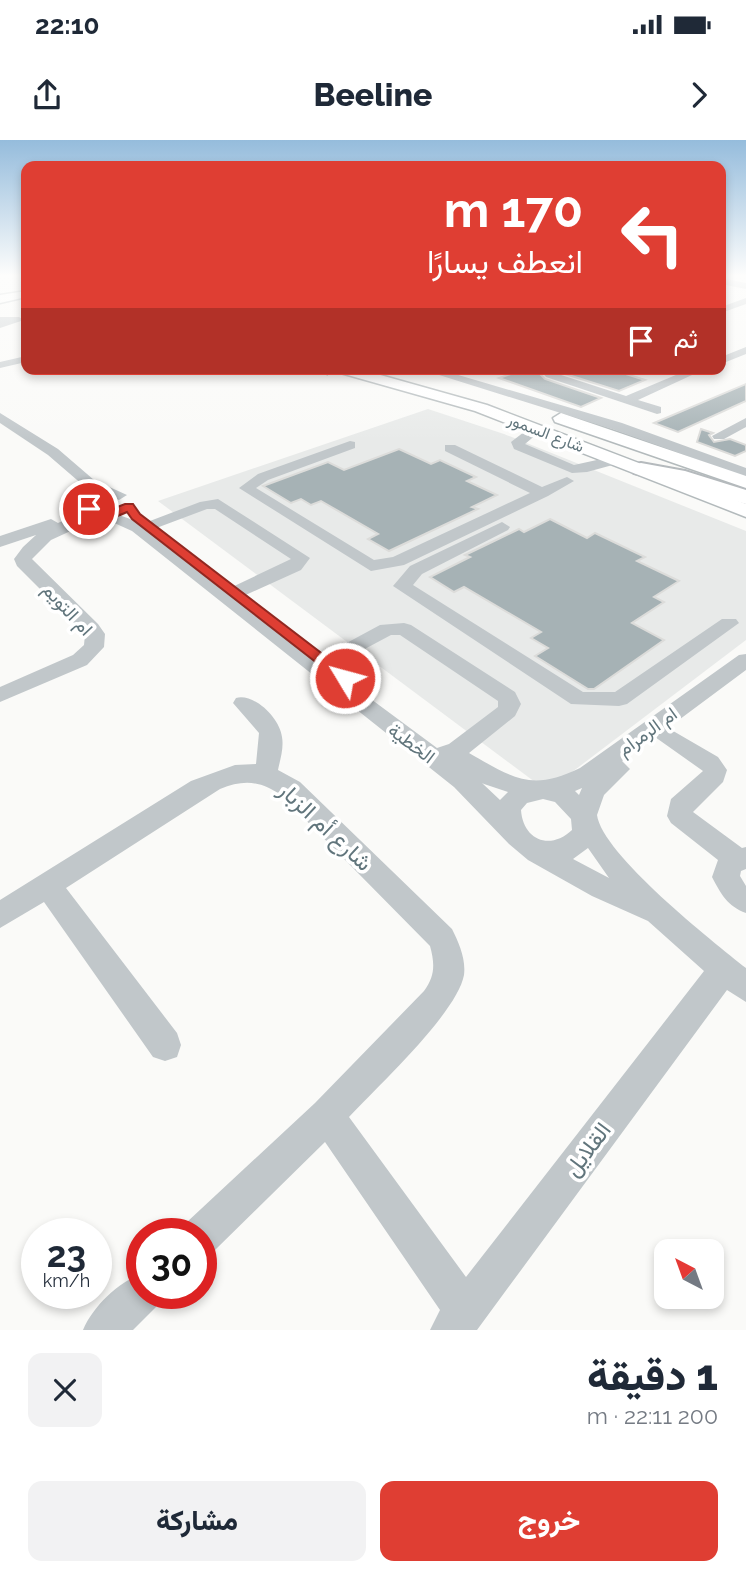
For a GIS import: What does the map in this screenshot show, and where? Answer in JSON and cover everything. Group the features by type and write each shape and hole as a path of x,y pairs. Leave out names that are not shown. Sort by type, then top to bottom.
{"highway":[{"path":"640,470 677,476 746,497"}],"main road":[{"name":"شارع السمور","path":"364,375 441,396 531,427 746,511"},
{"name":"شارع السمور","path":"416,375 691,453 746,482"},
{"path":"587,418 691,453"}],"street":[{"path":"726,359 746,350"},
{"path":"0,365 21,360"},
{"name":"شارع السمور","path":"445,375 539,403 560,406 587,418 617,426 746,473"},
{"path":"550,375 657,410"},
{"path":"627,400 686,375"},
{"path":"560,406 592,388"},
{"name":"الخطية","path":"0,417 53,452 89,483 124,501 136,517 325,663 451,755 493,778 538,791"},
{"path":"691,453 746,422"},
{"path":"531,427 531,433 519,440 519,446 562,466 582,469 615,460"},
{"path":"719,435 746,436"},
{"path":"350,445 263,477 246,488 370,566 398,561 567,481"},
{"path":"673,446 691,453 746,464"},
{"path":"450,448 543,493"},
{"path":"89,483 96,510"},
{"path":"0,542 96,510 106,496 124,501"},
{"path":"148,526 205,505 218,504 300,555 299,563 236,593"},
{"name":"الخطية","path":"96,510 138,528 374,715 469,784 509,828"},
{"name":"ام التويم","path":"0,695 80,660 94,647 95,634 91,628 23,559 42,539 96,510"},
{"path":"502,527 416,570 402,586 579,699 619,699 729,623"},
{"path":"282,544 313,531"},
{"path":"325,663 392,628 409,631 504,693 510,700 506,711 451,755"},
{"path":"435,648 468,629"},
{"name":"ام الرمرام","path":"538,791 568,784 589,774 746,660"},
{"name":"ام الرمرام","path":"585,819 589,796 601,780 746,676"},
{"path":"244,703 270,727 272,740 266,773"},
{"path":"665,735 710,763 715,770 714,776 680,806 680,816 742,858"},
{"name":"شارع أم الزبار","path":"0,915 216,779 232,773 266,773 280,780 311,809 442,938 449,954 451,971 446,988 327,1115 217,1221"},
{"path":"656,913 594,884 514,836 509,828 507,811 510,804 523,793 538,791 563,795 585,819 616,868 656,913 735,978"},
{"path":"532,848 545,852 571,849 580,843 585,834 585,819"},
{"path":"742,858 730,863 726,877 736,894 746,901"},
{"path":"48,885 165,1045"},
{"name":"القلايل","path":"458,1320 735,978"},
{"path":"327,1115 458,1320"},
{"path":"104,1330 126,1309"}],"shaded area":[{"path":"428,409 504,434 746,531 746,640 547,791 158,501"}],"building":[{"path":"508,375 541,375 545,379 601,398 581,407 499,378"},
{"path":"568,375 629,375 645,380 619,391"},
{"path":"746,384 746,401 678,432 654,423"},
{"path":"701,429 713,433 709,435 714,442 730,439 746,445 746,451 735,456 697,442"},
{"path":"399,449 431,464 440,460 476,477 467,481 497,495 472,507 478,509 389,551 368,539 378,534 321,501 311,505 301,499 291,503 263,486 328,462 344,470"},
{"path":"550,519 587,538 595,533 645,557 637,561 679,581 654,597 664,602 632,623 664,640 594,689 588,689 535,656 548,648 531,638 541,632 464,587 454,592 430,577 470,557 465,555 519,529 524,532"}],"route":[{"path":"89,509 107,515 120,512 129,506 136,517 345,678"}]}
